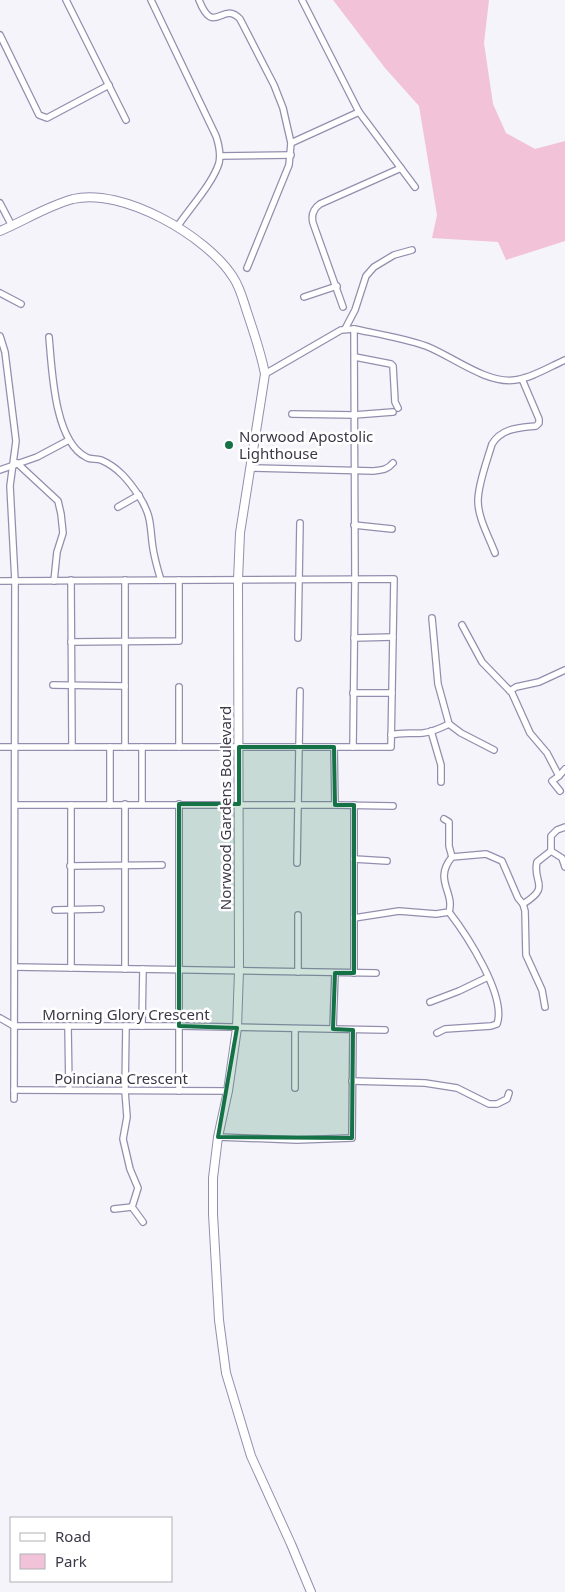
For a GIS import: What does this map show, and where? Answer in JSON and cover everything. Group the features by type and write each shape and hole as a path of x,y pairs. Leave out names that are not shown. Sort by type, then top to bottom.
{"street":[{"path":"66,0 126,120"},
{"path":"151,0 216,136 220,156 213,176 177,227"},
{"path":"199,0 204,12 210,17 214,18 229,13 240,19 284,108 291,143 289,165 247,268"},
{"path":"302,0 359,112 415,187"},
{"path":"0,35 38,115 47,118 109,86"},
{"path":"291,143 359,112"},
{"path":"220,156 291,155"},
{"path":"343,307 312,214 320,204 401,168"},
{"name":"Norwood Gardens Boulevard","path":"0,231 54,206 74,199 94,198 144,209 177,227 225,266 235,279 262,355 264,374 240,533 238,580 239,971 237,1028 228,1091 218,1137 213,1178 213,1214 218,1316 226,1373 251,1456 312,1592"},
{"path":"0,203 12,226"},
{"path":"345,329 355,310 366,276 374,268 394,255 412,250"},
{"path":"304,297 337,286"},
{"path":"0,293 22,304"},
{"path":"264,374 340,330 345,329 354,329 413,342 486,375 505,380 522,379 565,360"},
{"path":"353,747 355,579 354,329"},
{"path":"0,336 5,352 16,441 15,464 10,486 15,581 14,1099"},
{"path":"49,337 56,405 69,440 77,451 88,458 98,459 113,466 125,477 139,495 151,522 154,554 161,580"},
{"path":"355,357 391,364 395,402 398,408"},
{"path":"495,553 479,510 479,491 492,444 496,437 508,430 536,426 539,423 540,419 522,379"},
{"path":"292,414 354,415 393,412"},
{"path":"0,470 36,457 69,440"},
{"path":"15,464 58,501 63,533 57,552 54,580"},
{"path":"250,468 384,470 393,464"},
{"path":"118,507 139,495"},
{"path":"298,638 300,524"},
{"path":"354,525 392,529"},
{"path":"0,581 394,579 391,747 0,747"},
{"path":"71,580 72,747"},
{"path":"125,580 126,747"},
{"path":"71,642 178,641 179,580"},
{"path":"432,618 438,684 449,724 461,733 494,750"},
{"path":"462,625 482,662 510,691 530,733 547,753 559,776"},
{"path":"354,638 393,637"},
{"path":"510,691 539,682 565,670"},
{"path":"53,684 125,686"},
{"path":"179,687 179,747"},
{"path":"297,863 300,691"},
{"path":"353,693 392,693"},
{"path":"391,736 401,732 424,733 449,724"},
{"path":"432,731 441,765 442,782"},
{"path":"110,747 110,804"},
{"path":"142,747 142,804"},
{"path":"334,747 335,805"},
{"path":"560,791 552,782 565,769"},
{"path":"125,804 125,969"},
{"path":"179,804 179,1091"},
{"path":"16,805 239,804 393,806"},
{"path":"71,805 71,968"},
{"path":"354,805 354,973"},
{"path":"444,819 449,822 449,846 452,857"},
{"path":"551,851 551,836 557,830 565,827"},
{"path":"523,904 531,899 539,889 537,862 551,851"},
{"path":"551,851 562,858 565,866"},
{"path":"437,1033 445,1029 490,1026 497,1024 499,1018 497,1001 488,977 464,932 449,912 450,904 443,876 446,865 452,857 486,854 502,861 518,898 523,904 525,911 526,955 542,990 545,1007"},
{"path":"354,860 387,861"},
{"path":"70,866 162,865"},
{"path":"55,910 101,909"},
{"path":"354,918 399,910 436,914 449,912"},
{"path":"298,915 298,972"},
{"path":"15,967 376,973"},
{"path":"142,1026 143,969"},
{"path":"333,1030 335,973"},
{"path":"430,1002 488,977"},
{"path":"0,1018 14,1026"},
{"name":"Morning Glory Crescent","path":"14,1026 179,1026 385,1030"},
{"path":"68,1026 68,1090"},
{"path":"126,1026 125,1091 127,1117 123,1139 130,1169 138,1188 132,1207"},
{"path":"295,1029 295,1088"},
{"path":"218,1137 297,1140 352,1138 352,1030"},
{"path":"352,1081 424,1083 457,1088 489,1104 497,1104 506,1099 509,1093"},
{"name":"Poinciana Crescent","path":"14,1090 228,1091"},
{"path":"114,1209 132,1207"},
{"path":"132,1207 143,1222"}],"highlighted area":[{"path":"239,747 334,747 335,805 354,805 354,973 335,973 333,1029 353,1030 352,1138 218,1137 237,1028 179,1026 179,804 239,804"}],"green space":[{"path":"333,0 489,0 484,43 493,104 506,133 535,149 565,141 565,241 506,260 498,242 432,238 437,215 419,106 385,68"}],"place":[{"name":"Norwood Apostolic Lighthouse","path":"229,445"}]}
